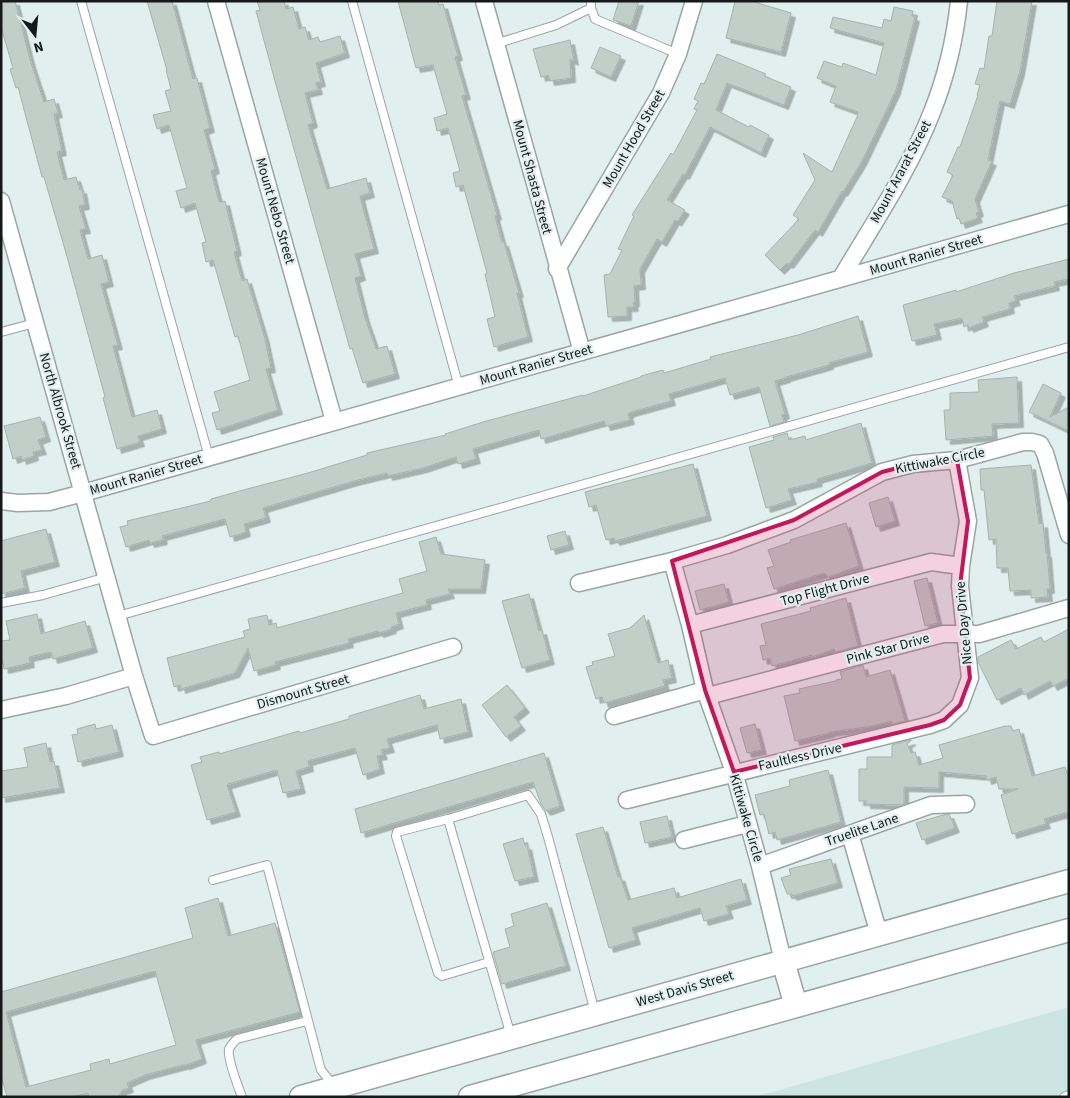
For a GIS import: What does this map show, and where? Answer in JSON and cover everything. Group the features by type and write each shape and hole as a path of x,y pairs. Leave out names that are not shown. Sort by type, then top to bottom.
{"main road":[{"name":"West Davis Street","path":"301,1097 338,1092 511,1038 1069,881"},
{"path":"470,1097 1069,930"},
{"path":"783,961 796,1006"}],"street":[{"name":"Mount Nebo Street","path":"216,1 334,421"},
{"name":"Mount Shasta Street","path":"484,1 557,269 582,352"},
{"name":"Mount Hood Street","path":"557,269 661,93 678,54 694,1"},
{"name":"Mount Ararat Street","path":"841,278 897,184 916,149 932,112 945,75 959,1"},
{"name":"North Albrook Street","path":"1,201 134,676 153,736"},
{"name":"Mount Ranier Street","path":"1,501 18,503 49,502 83,493 1069,214"},
{"name":"Kittiwake Circle","path":"579,584 727,545 794,520 882,472 913,464 957,460 1023,442 1040,444 1045,453 1069,535"},
{"name":"Nice Day Drive","path":"944,720 960,705 970,678 960,586 960,566 968,521 957,460"},
{"name":"Kittiwake Circle","path":"672,561 707,693 734,772 760,866 783,961"},
{"name":"Top Flight Drive","path":"690,625 931,562 960,566"},
{"name":"Pink Star Drive","path":"614,716 943,634 979,634 1069,608"},
{"name":"Dismount Street","path":"153,736 453,647"},
{"path":"1,710 66,696 134,676"},
{"name":"Faultless Drive","path":"627,800 944,720"},
{"name":"Truelite Lane","path":"760,866 932,805 966,804"},
{"path":"684,840 747,824"},
{"path":"850,834 879,934"}],"lane":[{"path":"81,1 209,457"},
{"path":"352,1 459,387"},
{"path":"495,44 556,25 591,5 595,19 678,54"},
{"path":"1,332 34,323"},
{"path":"118,616 1069,347"},
{"path":"1,603 43,595 107,576"},
{"path":"489,962 442,976 438,973 396,836 397,832 528,795 541,814 595,1014"},
{"path":"448,819 511,1038"},
{"path":"213,880 267,865 321,1070 338,1092"},
{"path":"242,1097 230,1058 229,1049 232,1044 237,1039 308,1021"},
{"path":"1064,1097 1069,1095"}],"highlighted area":[{"path":"957,460 968,521 960,586 970,678 960,705 944,720 930,725 734,772 705,690 672,561 794,520 882,472 913,464"}],"shaded area":[{"path":"1069,1007 1069,1097 755,1097"}],"building":[{"path":"1,1 15,1 31,63 44,102 54,99 58,113 54,114 62,151 57,152 64,180 76,177 80,190 82,189 85,205 79,206 86,229 80,230 88,259 102,255 109,282 101,284 118,345 113,346 132,417 157,410 162,429 138,436 140,442 117,449 66,253 44,177 42,177 18,87 16,88 10,69 13,68 1,27"},
{"path":"147,1 172,1 193,79 197,78 210,128 204,130 215,169 211,171 219,202 225,201 237,251 234,252 242,281 247,279 265,339 271,368 266,369 278,410 217,430 212,413 220,411 214,392 250,380 238,336 235,337 213,260 206,262 202,243 206,242 195,203 181,208 176,191 187,188 169,125 157,129 153,115 171,111 165,91 171,89"},
{"path":"257,1 284,1 286,9 293,7 299,29 305,27 309,40 318,37 320,42 340,36 345,53 316,63 321,82 316,83 318,90 305,93 313,123 308,125 327,189 366,178 370,193 360,196 374,249 355,254 361,276 355,278 365,318 376,349 387,346 395,374 363,383 352,348 350,349 256,11 260,10"},
{"path":"398,1 438,1 439,5 443,4 458,56 455,57 466,95 462,96 497,215 495,216 502,242 504,242 519,293 517,293 528,337 494,347 487,319 495,317 485,274 487,273 463,185 456,187 453,173 460,171 448,128 437,131 434,118 447,114 433,65 416,68"},
{"path":"619,1 639,1 631,26 613,20"},
{"path":"735,1 751,1 791,13 781,52 726,38"},
{"path":"997,1 1032,1 1020,71 1010,104 1000,101 988,160 992,161 975,199 979,212 976,213 978,218 961,224 959,218 957,219 952,201 942,197 953,175 947,172 958,147 960,147 978,95 980,85 975,84 980,68 984,69 989,36 992,36"},
{"path":"894,7 913,11 912,16 915,17 896,90 862,161 818,232 815,230 789,264 787,263 780,270 765,255 799,219 793,215 815,180 803,153 832,172 857,117 858,112 830,102 836,86 817,78 824,61 842,67 843,63 876,75 884,43 830,28 833,17 882,28 884,19 891,21"},
{"path":"570,40 574,61 570,59 571,78 550,81 548,75 541,77 533,49"},
{"path":"600,47 621,56 611,77 591,68"},
{"path":"717,54 766,74 764,76 791,87 784,105 727,83 716,110 769,135 761,153 710,127 685,175 683,174 667,200 685,210 677,222 675,220 662,242 657,239 640,269 641,285 634,286 634,307 627,307 627,316 608,317 604,275 610,274 622,250 618,249 634,216 632,215 671,153 673,155 697,110 694,109 698,101 694,99 701,83 704,84"},
{"path":"1069,259 1069,279 1054,282 1055,286 1014,296 1016,301 1009,303 1010,309 982,317 984,322 969,328 968,325 964,327 962,318 934,324 937,335 912,341 903,305 956,290 956,292 1014,273"},
{"path":"858,316 868,352 775,381 785,414 782,415 784,422 770,426 759,387 730,395 725,378 669,394 671,401 631,412 628,414 630,420 606,426 604,421 541,439 539,430 473,449 476,459 458,464 456,457 423,468 388,476 387,473 354,481 263,508 266,518 244,524 246,532 230,537 225,519 162,536 163,540 150,543 149,540 126,547 120,527 128,525 127,521 211,501 211,499 367,455 367,453 446,435 483,422 583,396 641,376 663,370 664,373 711,359 710,357 798,335"},
{"path":"1017,377 1019,423 992,424 993,436 946,440 944,410 950,410 950,393 979,392 978,380"},
{"path":"1043,384 1061,393 1050,417 1069,407 1069,431 1029,412"},
{"path":"40,417 46,437 38,440 42,450 33,452 34,456 22,460 21,456 13,459 4,426"},
{"path":"861,423 872,463 817,479 818,482 788,489 792,500 766,508 749,447 774,440 773,437 787,433 789,440 805,436 806,440"},
{"path":"693,464 707,516 615,541 614,538 606,540 596,505 589,507 585,492"},
{"path":"1031,465 1039,524 1043,523 1047,553 1050,589 1047,589 1048,597 1031,598 1031,590 1010,591 1008,568 997,568 996,539 989,540 984,490 981,490 980,469"},
{"path":"888,497 895,521 876,527 869,503"},
{"path":"846,523 859,566 828,577 824,573 774,589 767,568 774,566 768,550 791,542 790,540"},
{"path":"46,529 55,562 21,571 25,588 1,594 1,541"},
{"path":"565,531 569,545 551,550 547,536"},
{"path":"436,537 441,554 485,560 481,589 448,589 450,594 426,600 427,605 396,613 399,624 391,627 392,629 348,639 349,643 275,662 276,665 254,671 248,648 235,673 181,689 180,685 174,687 167,658 245,637 243,631 250,629 248,619 267,615 269,625 276,623 277,628 403,593 399,579 427,571 419,542"},
{"path":"927,578 938,623 925,626 914,581"},
{"path":"724,584 729,602 700,610 695,591"},
{"path":"529,594 539,631 542,630 550,660 522,668 502,601"},
{"path":"846,598 858,646 835,652 834,649 812,657 812,655 772,666 770,658 763,660 760,646 766,645 761,624 811,611 810,608"},
{"path":"37,614 41,634 85,621 93,648 53,659 51,652 29,657 30,663 4,669 1,641 10,640 6,621"},
{"path":"644,615 658,663 668,660 672,678 663,680 665,686 604,703 602,697 596,699 586,667 593,665 592,662 615,656 608,634 630,628"},
{"path":"1069,629 1069,678 1053,686 1050,681 1024,695 1021,688 997,700 978,662 978,657 1011,640 1016,649 1041,637 1044,642"},
{"path":"863,665 866,677 890,670 905,721 892,724 892,721 867,727 830,732 795,741 784,696 800,693 799,689 842,679 840,672"},
{"path":"507,685 525,708 514,717 521,726 506,737 482,705"},
{"path":"420,695 424,709 461,699 468,732 440,739 437,725 387,739 390,748 381,750 383,755 377,756 380,769 363,775 355,748 308,761 309,767 296,771 301,789 283,793 277,770 228,784 236,812 207,820 191,765 202,762 200,757 219,752 219,754 299,731 300,733"},
{"path":"95,724 96,729 112,725 119,752 78,762 72,735 78,734 77,729"},
{"path":"755,724 762,750 747,753 740,728"},
{"path":"1005,726 1011,726 1013,731 1019,729 1032,776 1065,767 1069,778 1069,812 1044,819 1046,824 1012,834 1001,795 1018,789 999,789 996,777 987,780 986,776 939,772 939,788 904,787 903,805 866,804 866,801 859,801 859,769 867,769 867,757 892,757 892,745 911,740 907,744 911,753 915,752 919,765 943,758 939,745"},
{"path":"46,743 50,762 54,761 60,788 1,798 1,771 28,767 24,748"},
{"path":"544,753 560,806 546,811 541,804 533,782 361,833 355,809"},
{"path":"828,770 841,822 777,840 775,832 769,834 764,814 760,815 755,795 790,786 789,780"},
{"path":"949,814 955,828 922,840 916,823"},
{"path":"667,816 672,837 645,843 640,822"},
{"path":"603,827 618,877 620,876 628,900 674,888 677,898 741,879 747,900 726,906 729,914 704,921 700,908 632,928 636,940 609,948 576,834"},
{"path":"523,838 525,846 527,845 534,877 515,881 503,844"},
{"path":"831,859 838,883 792,896 792,894 787,894 781,878 791,875 789,869"},
{"path":"218,898 228,936 275,923 300,1012 196,1040 202,1059 145,1075 127,1083 129,1088 122,1090 119,1097 89,1097 88,1093 71,1097 7,1097 1,1075 1,992 193,938 185,908","holes":["155,971 176,1045 110,1064 109,1059 90,1064 91,1070 26,1087 6,1012"]},
{"path":"547,903 566,966 502,984 493,952 510,947 505,929 514,926 511,914"}]}
